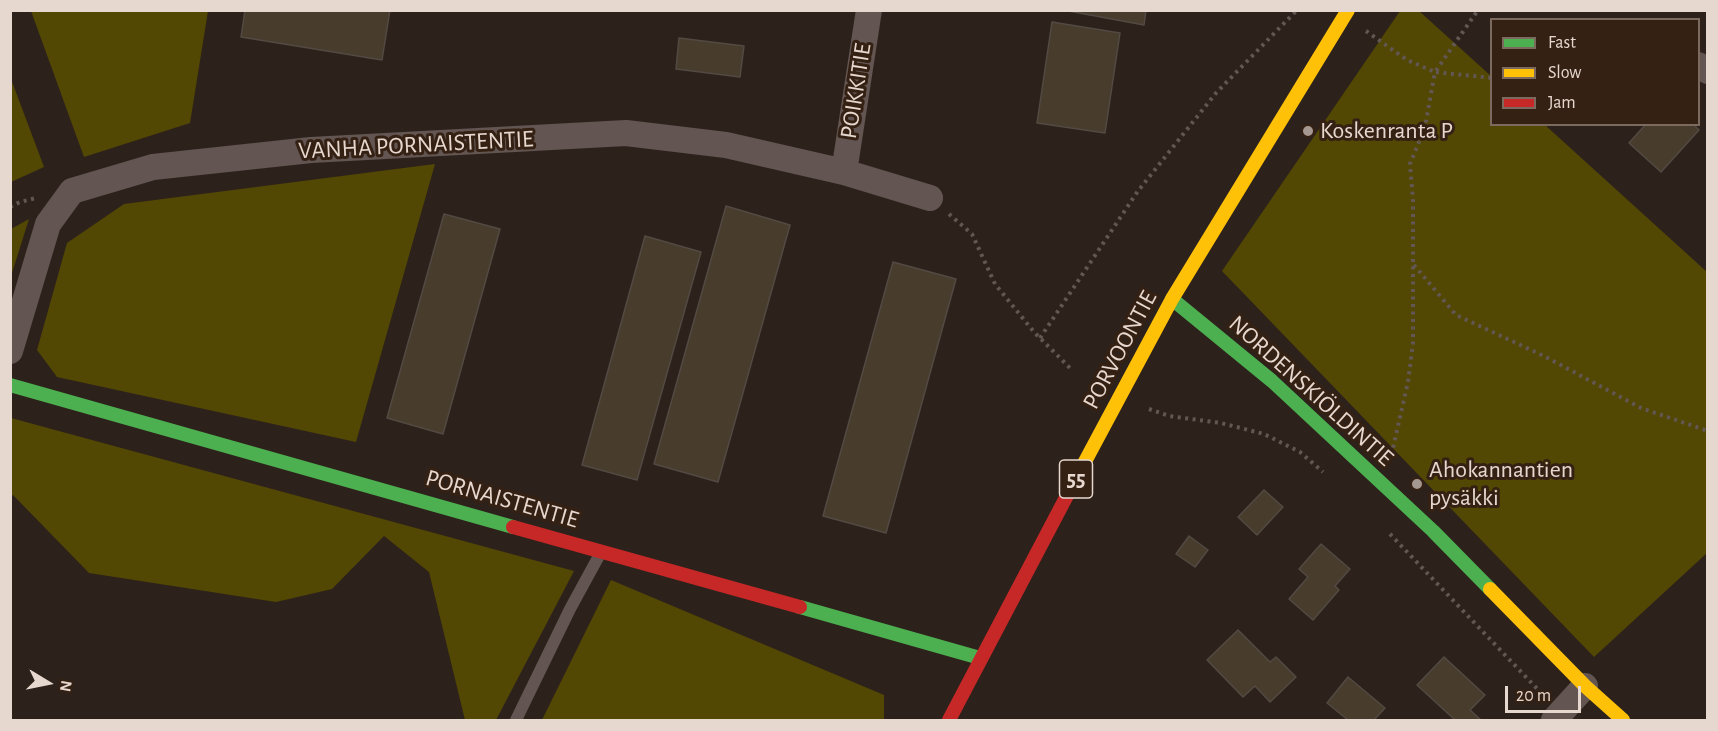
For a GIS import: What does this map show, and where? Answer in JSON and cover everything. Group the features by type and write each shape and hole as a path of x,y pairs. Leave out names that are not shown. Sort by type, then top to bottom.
{"main road":[{"name":"PORVOONTIE","path":"950,720 980,658 1172,299 1346,13"},
{"name":"NORDENSKIÖLDINTIE","path":"1172,299 1272,381 1382,483 1623,720"},
{"name":"PORNAISTENTIE","path":"10,385 980,658"}],"street":[{"name":"POIKKITIE","path":"844,171 869,10"},
{"name":"VANHA PORNAISTENTIE","path":"10,351 48,224 72,191 153,168 311,150 626,133 726,145 844,171 930,198"},
{"path":"1557,717 1586,686"}],"lane":[{"path":"516,720 570,609 602,550"}],"path":[{"path":"1040,338 1138,191 1216,93 1297,10"},
{"path":"1382,483 1396,466 1393,448 1408,382 1413,343 1413,200 1410,164 1425,127 1435,72 1478,10"},
{"path":"1346,13 1407,60 1435,72 1490,78"},
{"path":"930,198 972,234 995,284 1040,338 1070,368"},
{"path":"1413,265 1456,315 1544,356 1641,408 1707,431"},
{"path":"1149,409 1169,416 1221,423 1264,434 1300,452 1326,474"},
{"path":"1385,529 1557,717"}],"shaded area":[{"path":"31,11 208,11 190,123 84,157"},
{"path":"1400,11 1419,11 1490,75 1490,126 1546,126 1707,272 1707,553 1594,657 1222,271"},
{"path":"11,79 44,167 10,182"},
{"path":"435,164 356,442 57,377 37,350 67,243 124,204"},
{"path":"29,219 11,276 11,229"},
{"path":"10,418 574,571 496,720 465,720 429,572 384,536 332,589 276,602 89,573 13,495 11,497"},
{"path":"611,580 884,695 884,720 542,720"}],"building":[{"path":"245,10 390,10 382,60 241,37"},
{"path":"1063,10 1146,10 1144,25"},
{"path":"1052,22 1120,33 1105,133 1037,123"},
{"path":"679,38 744,46 740,77 676,69"},
{"path":"1644,126 1695,126 1699,130 1661,172 1629,143"},
{"path":"726,206 790,225 718,482 654,464"},
{"path":"444,214 500,229 443,434 387,418"},
{"path":"645,236 701,252 637,480 582,465"},
{"path":"893,262 956,279 886,533 823,516"},
{"path":"1264,490 1283,507 1257,535 1238,517"},
{"path":"1189,536 1208,550 1195,567 1176,554"},
{"path":"1321,544 1350,569 1335,586 1339,590 1313,620 1289,599 1308,577 1299,569"},
{"path":"1238,630 1270,662 1276,657 1296,677 1270,702 1255,686 1243,697 1207,660"},
{"path":"1444,657 1485,695 1470,710 1481,720 1455,720 1417,685"},
{"path":"1348,677 1385,708 1374,720 1348,720 1327,703"}],"traffic: fast":[{"path":"1172,299 1272,381 1433,531 1490,589"},
{"path":"10,385 513,527"},
{"path":"800,607 980,658"}],"traffic: slow":[{"path":"1081,469 1172,299 1348,10"},
{"path":"1490,589 1585,686 1623,720"}],"traffic: jam":[{"path":"949,720 1081,469"},
{"path":"513,527 800,607"}],"place":[{"name":"Koskenranta P","path":"1308,131"},
{"name":"Ahokannantien pysäkki","path":"1417,484"}]}
